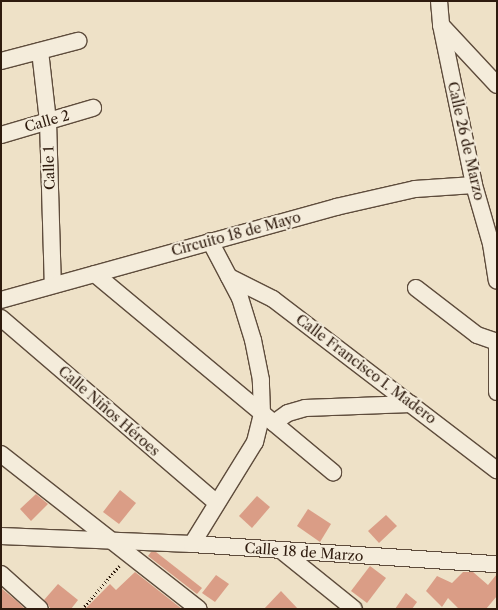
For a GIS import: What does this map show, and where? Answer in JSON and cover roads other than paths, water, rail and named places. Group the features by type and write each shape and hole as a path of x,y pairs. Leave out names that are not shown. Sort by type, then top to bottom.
{"street":[{"name":"Calle 26 de Marzo","path":"439,1 441,25 474,185 491,244 497,280"},
{"path":"441,25 497,85"},
{"path":"1,61 78,41"},
{"name":"Calle 1","path":"40,51 48,121 53,285"},
{"name":"Calle 2","path":"1,135 94,108"},
{"name":"Circuito 18 de Mayo","path":"1,300 336,207 416,189 474,185"},
{"path":"192,544 268,419 253,340 240,298 210,241"},
{"path":"94,274 333,472"},
{"name":"Calle Francisco I. Madero","path":"229,277 273,299 497,470"},
{"path":"416,288 477,335 497,342 497,392"},
{"name":"Calle Niños Héroes","path":"1,318 217,503"},
{"path":"268,419 305,408 411,404"},
{"path":"1,454 199,609"},
{"name":"Calle 18 de Marzo","path":"1,536 192,544 497,564"},
{"path":"282,551 354,609"},
{"path":"1,574 40,609"}]}
